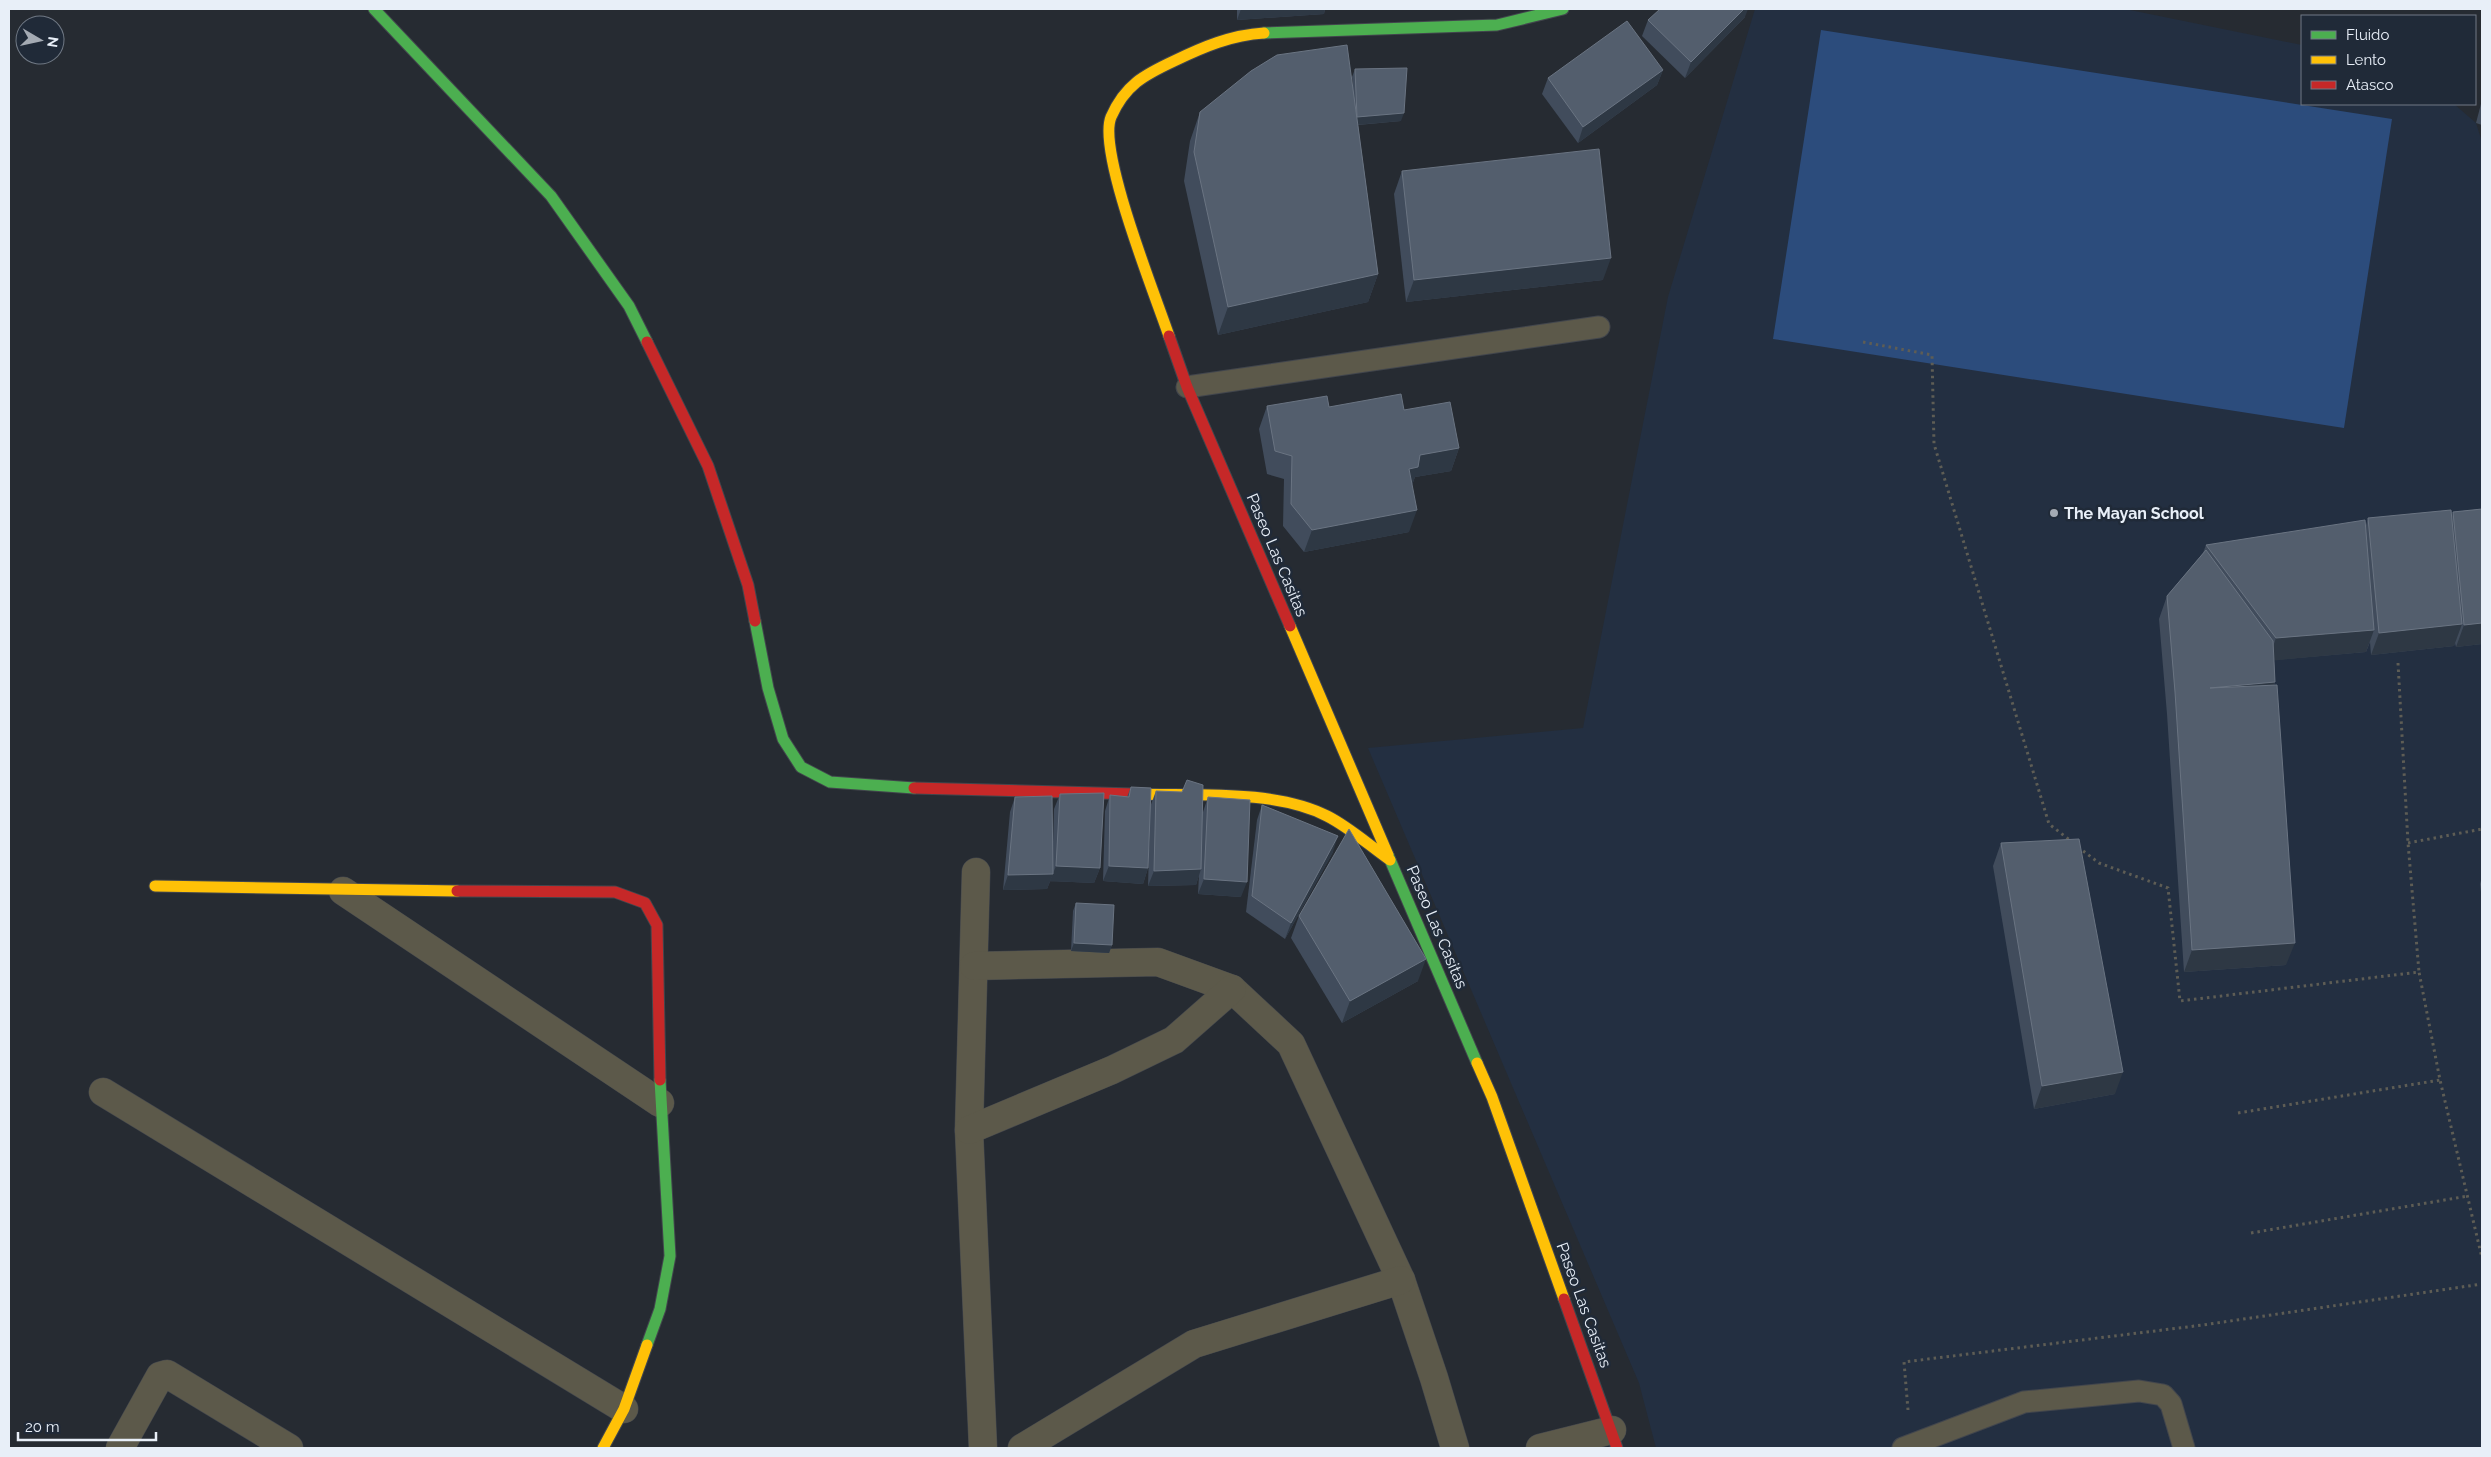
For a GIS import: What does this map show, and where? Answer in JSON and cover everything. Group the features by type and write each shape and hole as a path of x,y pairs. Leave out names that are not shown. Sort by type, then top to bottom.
{"street":[{"path":"374,9 551,196 629,306 708,466 748,585 768,688 783,739 801,767 830,782 876,788 1263,798 1291,803 1327,816 1390,860"},
{"name":"Paseo Las Casitas","path":"1563,9 1497,25 1261,33 1217,40 1145,74 1129,87 1110,118 1115,180 1187,386 1492,1097 1614,1439"},
{"path":"976,872 969,1130 983,1448"},
{"path":"155,886 343,891 615,892 645,903 657,925 660,1103 670,1256 660,1309 624,1408 603,1448"},
{"path":"343,891 660,1103"},
{"path":"974,966 1158,962 1232,989 1291,1044 1401,1280 1455,1448"},
{"path":"969,1130 1112,1070 1174,1040 1232,989"},
{"path":"103,1092 624,1408"},
{"path":"1022,1448 1194,1344 1401,1280"},
{"path":"120,1448 160,1376 167,1374 289,1448"},
{"path":"1540,1448 1614,1439"}],"lane":[{"path":"1187,386 1599,327"},
{"path":"1908,1448 2024,1402 2139,1391 2163,1395 2171,1404 2184,1448"}],"path":[{"path":"1863,342 1932,355 1934,444 2049,824 2099,863 2168,888 2180,1001 2419,972"},
{"path":"2398,663 2408,844 2419,972 2440,1080 2482,1258"},
{"path":"2408,844 2482,830"},
{"path":"2238,1113 2440,1080"},
{"path":"2251,1233 2468,1196"},
{"path":"1908,1448 1904,1362 2203,1325 2482,1284"}],"shaded area":[{"name":"The Mayan School","path":"1755,9 2125,9 2301,45 2301,105 2455,105 2476,123 2482,142 2482,1448 1656,1448 1639,1383 1368,748 1583,728 1668,297"},
{"path":"1821,30 2392,119 2344,428 1773,339"}],"building":[{"path":"1660,9 1744,9 1691,62 1648,20"},
{"path":"1627,21 1663,70 1583,127 1548,78"},
{"path":"1347,45 1378,274 1228,307 1194,152 1200,112 1251,71 1277,55"},
{"path":"1407,68 1404,113 1357,117 1355,69"},
{"path":"1599,149 1611,258 1414,280 1402,171"},
{"path":"1401,394 1404,410 1450,402 1459,448 1420,455 1418,467 1409,469 1417,510 1312,530 1291,504 1292,456 1275,451 1267,406 1327,396 1329,407"},
{"path":"2482,509 2482,623 2464,625 2453,512"},
{"path":"2451,510 2462,624 2379,633 2368,518"},
{"path":"2365,520 2374,630 2276,638 2206,545"},
{"path":"2206,550 2273,641 2275,682 2210,688 2277,685 2295,943 2192,950 2167,596"},
{"path":"1187,780 1203,785 1201,869 1154,871 1156,791 1182,792"},
{"path":"1131,787 1151,788 1148,868 1109,866 1110,795 1129,797"},
{"path":"1104,793 1100,868 1056,866 1060,794"},
{"path":"1052,796 1053,874 1008,875 1015,797"},
{"path":"1208,797 1250,800 1247,882 1204,879"},
{"path":"1262,805 1338,836 1291,923 1252,896"},
{"path":"1349,829 1426,959 1350,1001 1299,916"},
{"path":"2079,839 2123,1072 2042,1086 2001,843"},
{"path":"1076,903 1114,905 1112,945 1074,943"}],"traffic: fast":[{"path":"374,9 551,196 629,306 647,342"},
{"path":"1264,33 1497,25 1563,9"},
{"path":"755,621 768,688 783,739 801,767 830,782 914,788"},
{"path":"1388,855 1477,1063"},
{"path":"647,1345 660,1309 670,1256 660,1080"}],"traffic: slow":[{"path":"1169,336 1141,259 1120,191 1112,160 1109,135 1111,117 1116,106 1129,89 1153,71 1217,42 1240,36 1264,33"},
{"path":"1290,626 1388,855"},
{"path":"1134,794 1233,796 1283,801 1306,807 1327,816 1390,860"},
{"path":"155,886 457,891"},
{"path":"1477,1063 1492,1097 1564,1299"},
{"path":"603,1448 624,1409 647,1345"}],"traffic: jam":[{"path":"1169,336 1187,387 1290,626"},
{"path":"647,342 708,466 748,585 755,621"},
{"path":"914,788 1134,794"},
{"path":"457,891 615,892 645,903 657,925 660,1080"},
{"path":"1564,1299 1617,1448"}],"place":[{"name":"The Mayan School","path":"2054,513"}]}
